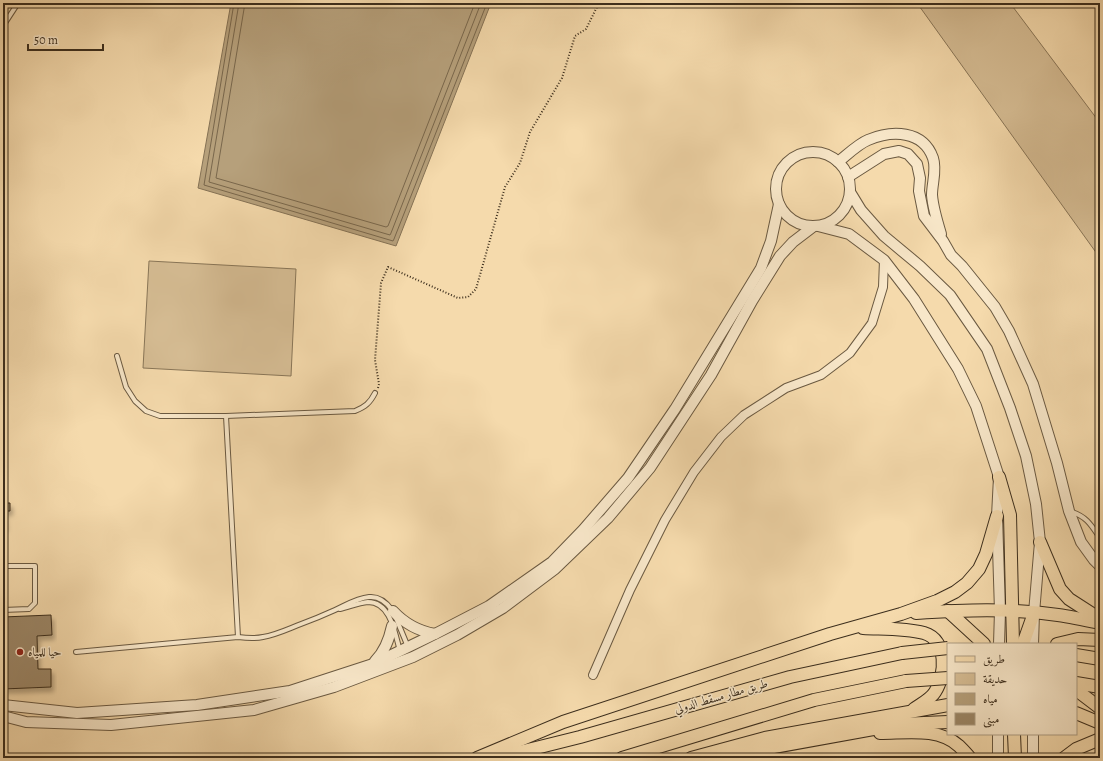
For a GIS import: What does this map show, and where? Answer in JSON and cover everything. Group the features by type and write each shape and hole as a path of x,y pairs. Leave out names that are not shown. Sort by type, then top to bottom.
{"main road":[{"path":"999,477 1010,515 1013,643"},
{"path":"476,758 563,722 901,614 937,601 955,592 967,583 979,569 986,554 997,516"},
{"path":"1040,542 1060,589 1069,599 1100,619"},
{"path":"901,614 948,611 1000,611 1058,615 1100,623"},
{"path":"948,611 983,643"},
{"path":"1023,643 1034,613"},
{"path":"854,628 907,631 925,634 936,641 942,652 944,662 943,676 935,692 929,699 910,712"},
{"path":"1063,643 1100,640"},
{"name":"طريق مطار مسقط الدولي","path":"496,758 580,737 790,677 902,653 947,648"},
{"path":"1077,655 1100,659"},
{"path":"622,758 814,700 906,680 947,678"},
{"path":"1077,684 1100,687"},
{"path":"1077,689 1100,708"},
{"path":"691,758 765,738 947,705"},
{"path":"1077,713 1100,723"},
{"path":"711,758 901,724 947,722"},
{"path":"1077,722 1100,723"},
{"path":"849,733 926,732 944,736 959,746 970,758"},
{"path":"1014,735 1015,758"},
{"path":"1064,758 1076,749 1100,738"}],"street":[{"path":"838,162 867,140 885,136 908,135 919,139 927,147 933,159 934,172 932,195 936,218 943,241"},
{"path":"848,177 884,154 899,151 908,154 917,164 920,178 919,191 924,216 943,241 951,255 962,266 995,307 1009,331 1033,384 1057,463 1069,511 1081,542 1100,566"},
{"path":"3,716 26,722 111,725 254,710 334,687 408,659 456,635 503,608 555,569 608,518 650,468 711,375 752,301 780,256 793,242 816,226 830,222 840,214 847,204 850,192 848,177 844,169 831,156 818,152 804,153 795,156 782,169 778,177 776,195 779,204 787,216 800,224 816,226 849,234 884,260 914,299 958,368 976,406 999,477 997,516 1000,611 999,643"},
{"path":"850,192 861,210 884,236 920,266 950,295 987,349 1010,408 1026,456 1036,504 1040,542 1033,643"},
{"path":"3,705 77,713 197,705 290,691 373,664 489,606 552,562 583,530 628,478 675,409 761,268 771,242 779,204"},
{"path":"593,675 630,590 665,520 694,472 722,437 744,415 786,388 821,375 850,353 872,323 883,287 884,260"},
{"path":"393,611 412,627 423,632 435,634"},
{"path":"373,664 383,653 389,640 392,626"},
{"path":"404,649 408,659"},
{"path":"998,735 998,758"},
{"path":"1033,735 1033,758"}],"lane":[{"path":"3,26 18,3"},
{"path":"118,356 126,387 135,401 146,411 160,416 226,416 355,412 371,402 375,393"},
{"path":"226,416 238,637"},
{"path":"1069,511 1087,520 1100,538"},
{"path":"3,566 35,566 35,603 29,609 3,610"},
{"path":"76,652 273,635 357,600 371,597 381,599 389,605 393,611 404,649"},
{"path":"336,610 368,602 382,607 386,612 404,649"}],"path":[{"path":"375,393 379,384 375,360 381,282 388,267 458,298 468,297 476,289 505,187 520,163 530,132 562,78 575,36 586,29 598,3"}],"green space":[{"path":"917,3 1010,3 1100,123 1100,258"},
{"path":"149,261 296,269 291,376 143,368"}],"water":[{"path":"231,3 491,3 396,246 198,188"}],"building":[{"path":"3,499 4,503 10,503 10,511 4,511 5,527 3,527"},
{"name":"حيا للمياه","path":"51,615 52,635 37,636 38,669 51,669 51,687 3,689 3,617"}],"place":[{"name":"حيا للمياه","path":"20,652"}]}
